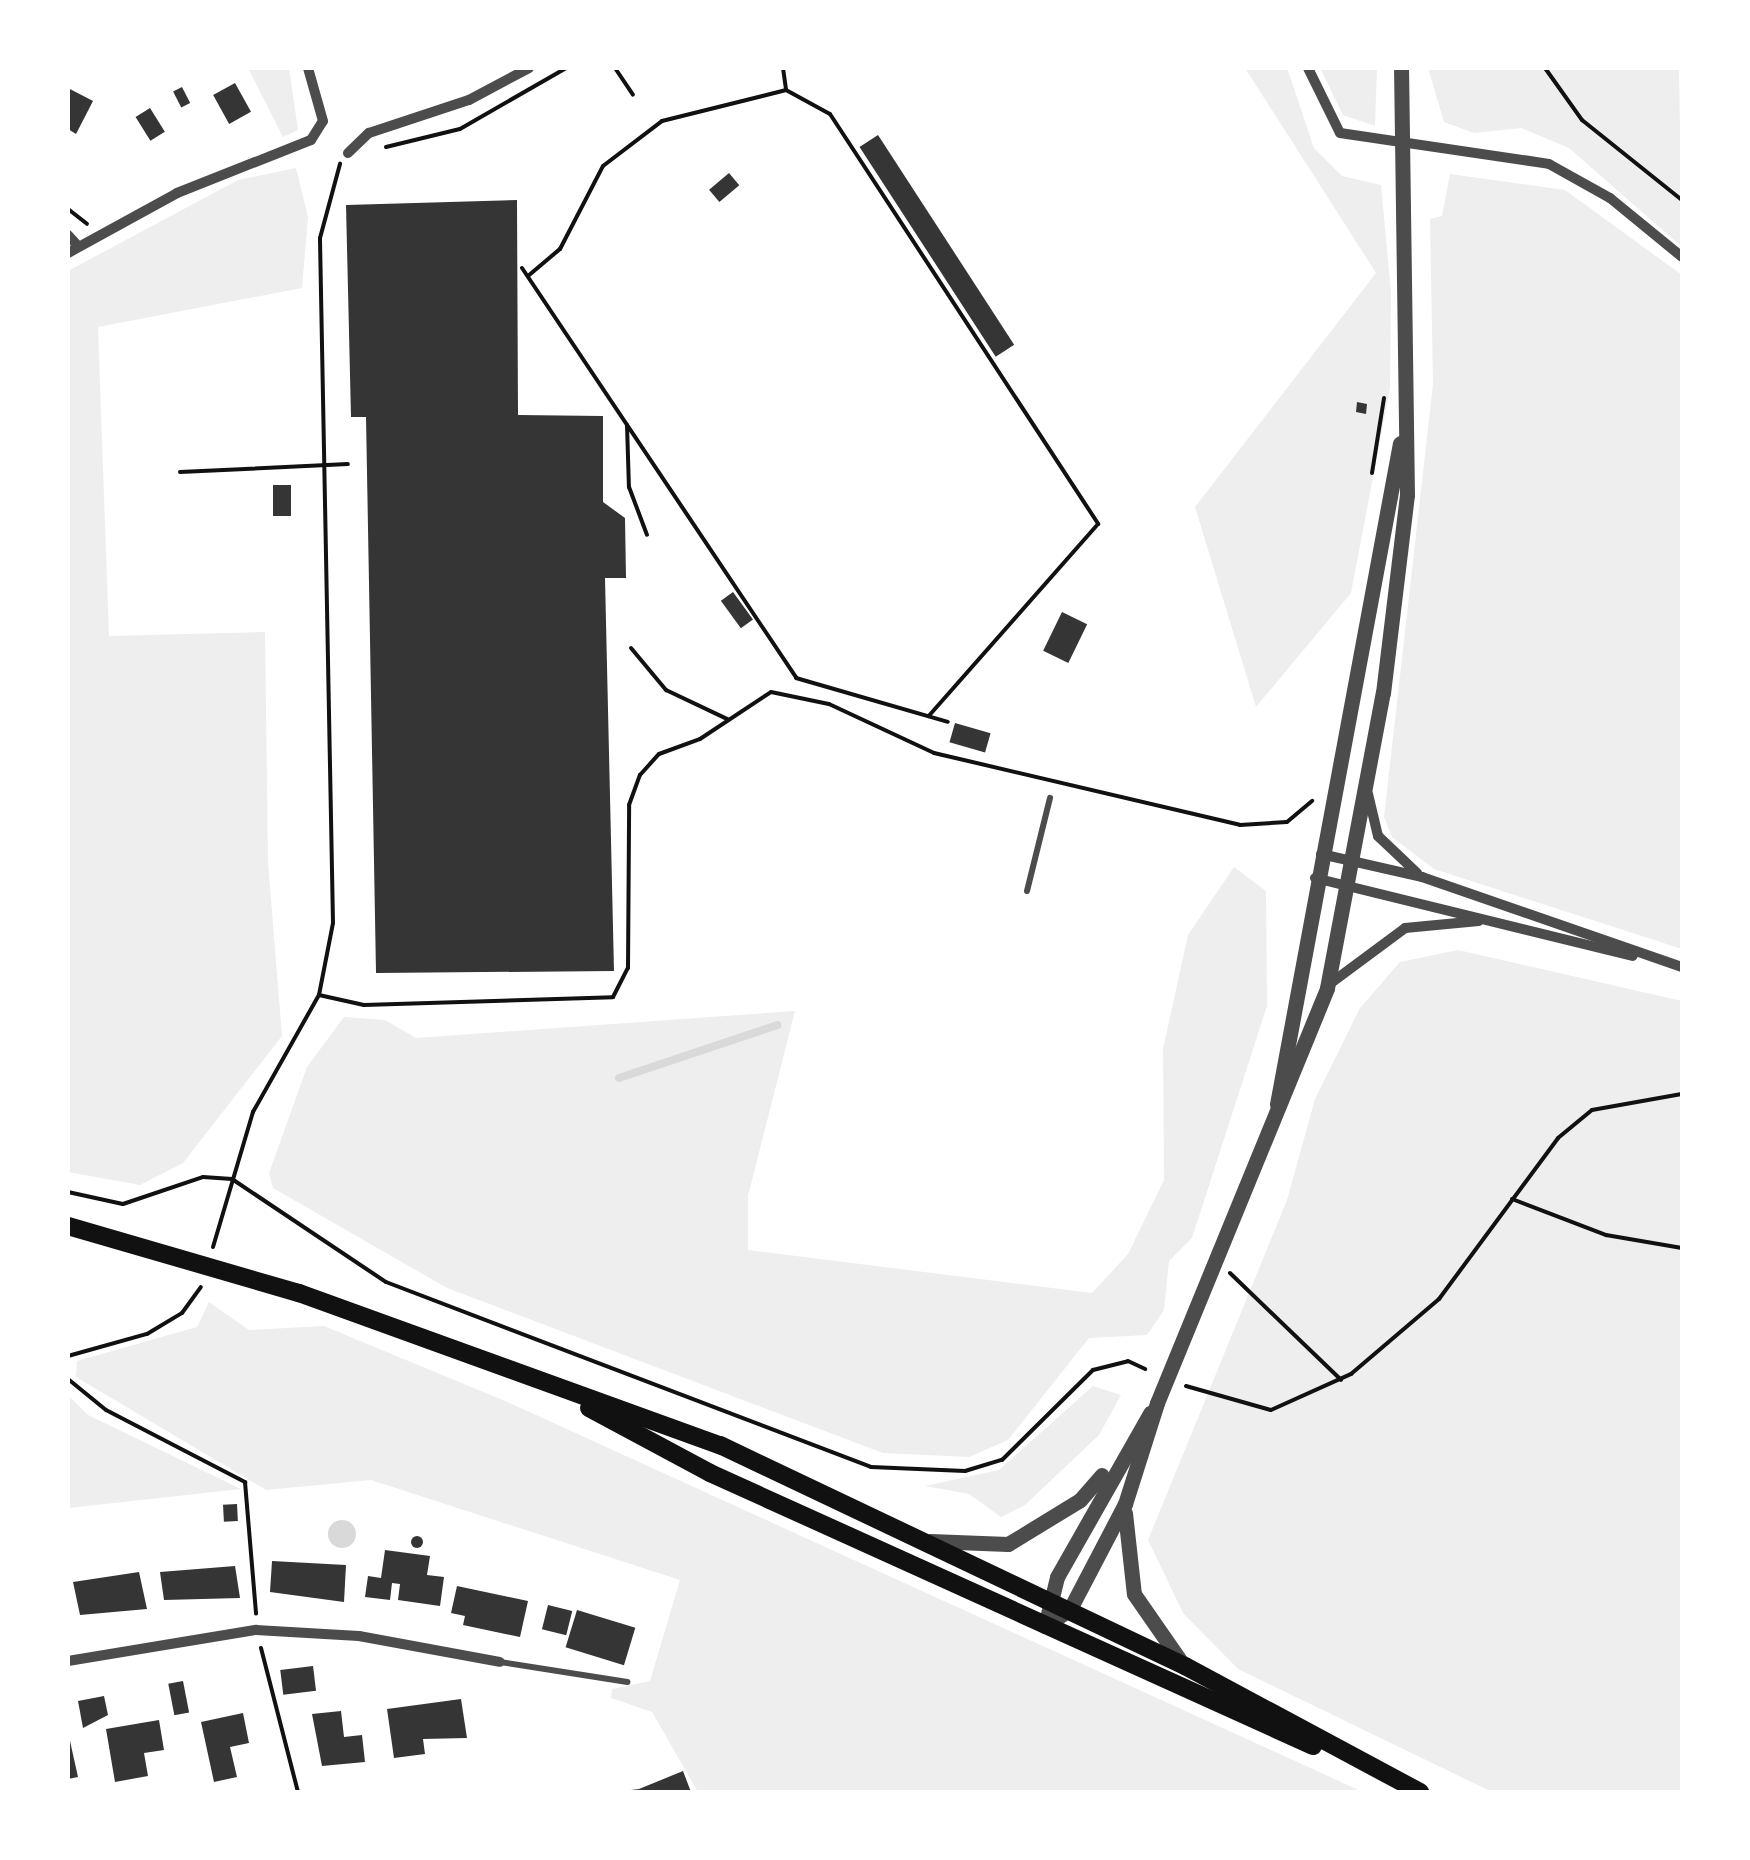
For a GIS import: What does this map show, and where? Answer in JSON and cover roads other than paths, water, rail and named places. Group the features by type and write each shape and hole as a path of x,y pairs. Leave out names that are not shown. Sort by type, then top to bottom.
{"main road":[{"path":"68,1226 299,1294 720,1445 1185,1666 1420,1792"},
{"path":"542,1382 710,1473 1420,1792"}],"street":[{"path":"68,235 73,250 322,128 308,68"},
{"path":"348,153 369,133 469,100 529,68"},
{"path":"1308,68 1340,133 1409,147 1550,164 1610,198 1682,258"},
{"path":"1045,1626 1070,1609 1125,1504 1157,1403 1220,1264 1327,988 1368,786 1398,590 1406,420 1409,147 1401,68"},
{"path":"1276,1116 1314,878 1406,420"},
{"path":"1368,786 1378,836 1422,877"},
{"path":"1319,853 1422,877 1682,967"},
{"path":"1314,878 1682,967"},
{"path":"1327,988 1347,963 1405,928 1490,921"},
{"path":"926,1540 1008,1544 1080,1500 1157,1403"},
{"path":"1045,1626 1047,1598 1121,1453"},
{"path":"1125,1504 1134,1594 1185,1666"},
{"path":"68,1662 256,1630 358,1636 500,1662"}],"lane":[{"path":"1027,890 1050,798"},
{"path":"500,1662 627,1682"}],"waterway":[{"path":"619,1078 777,1025"}]}
